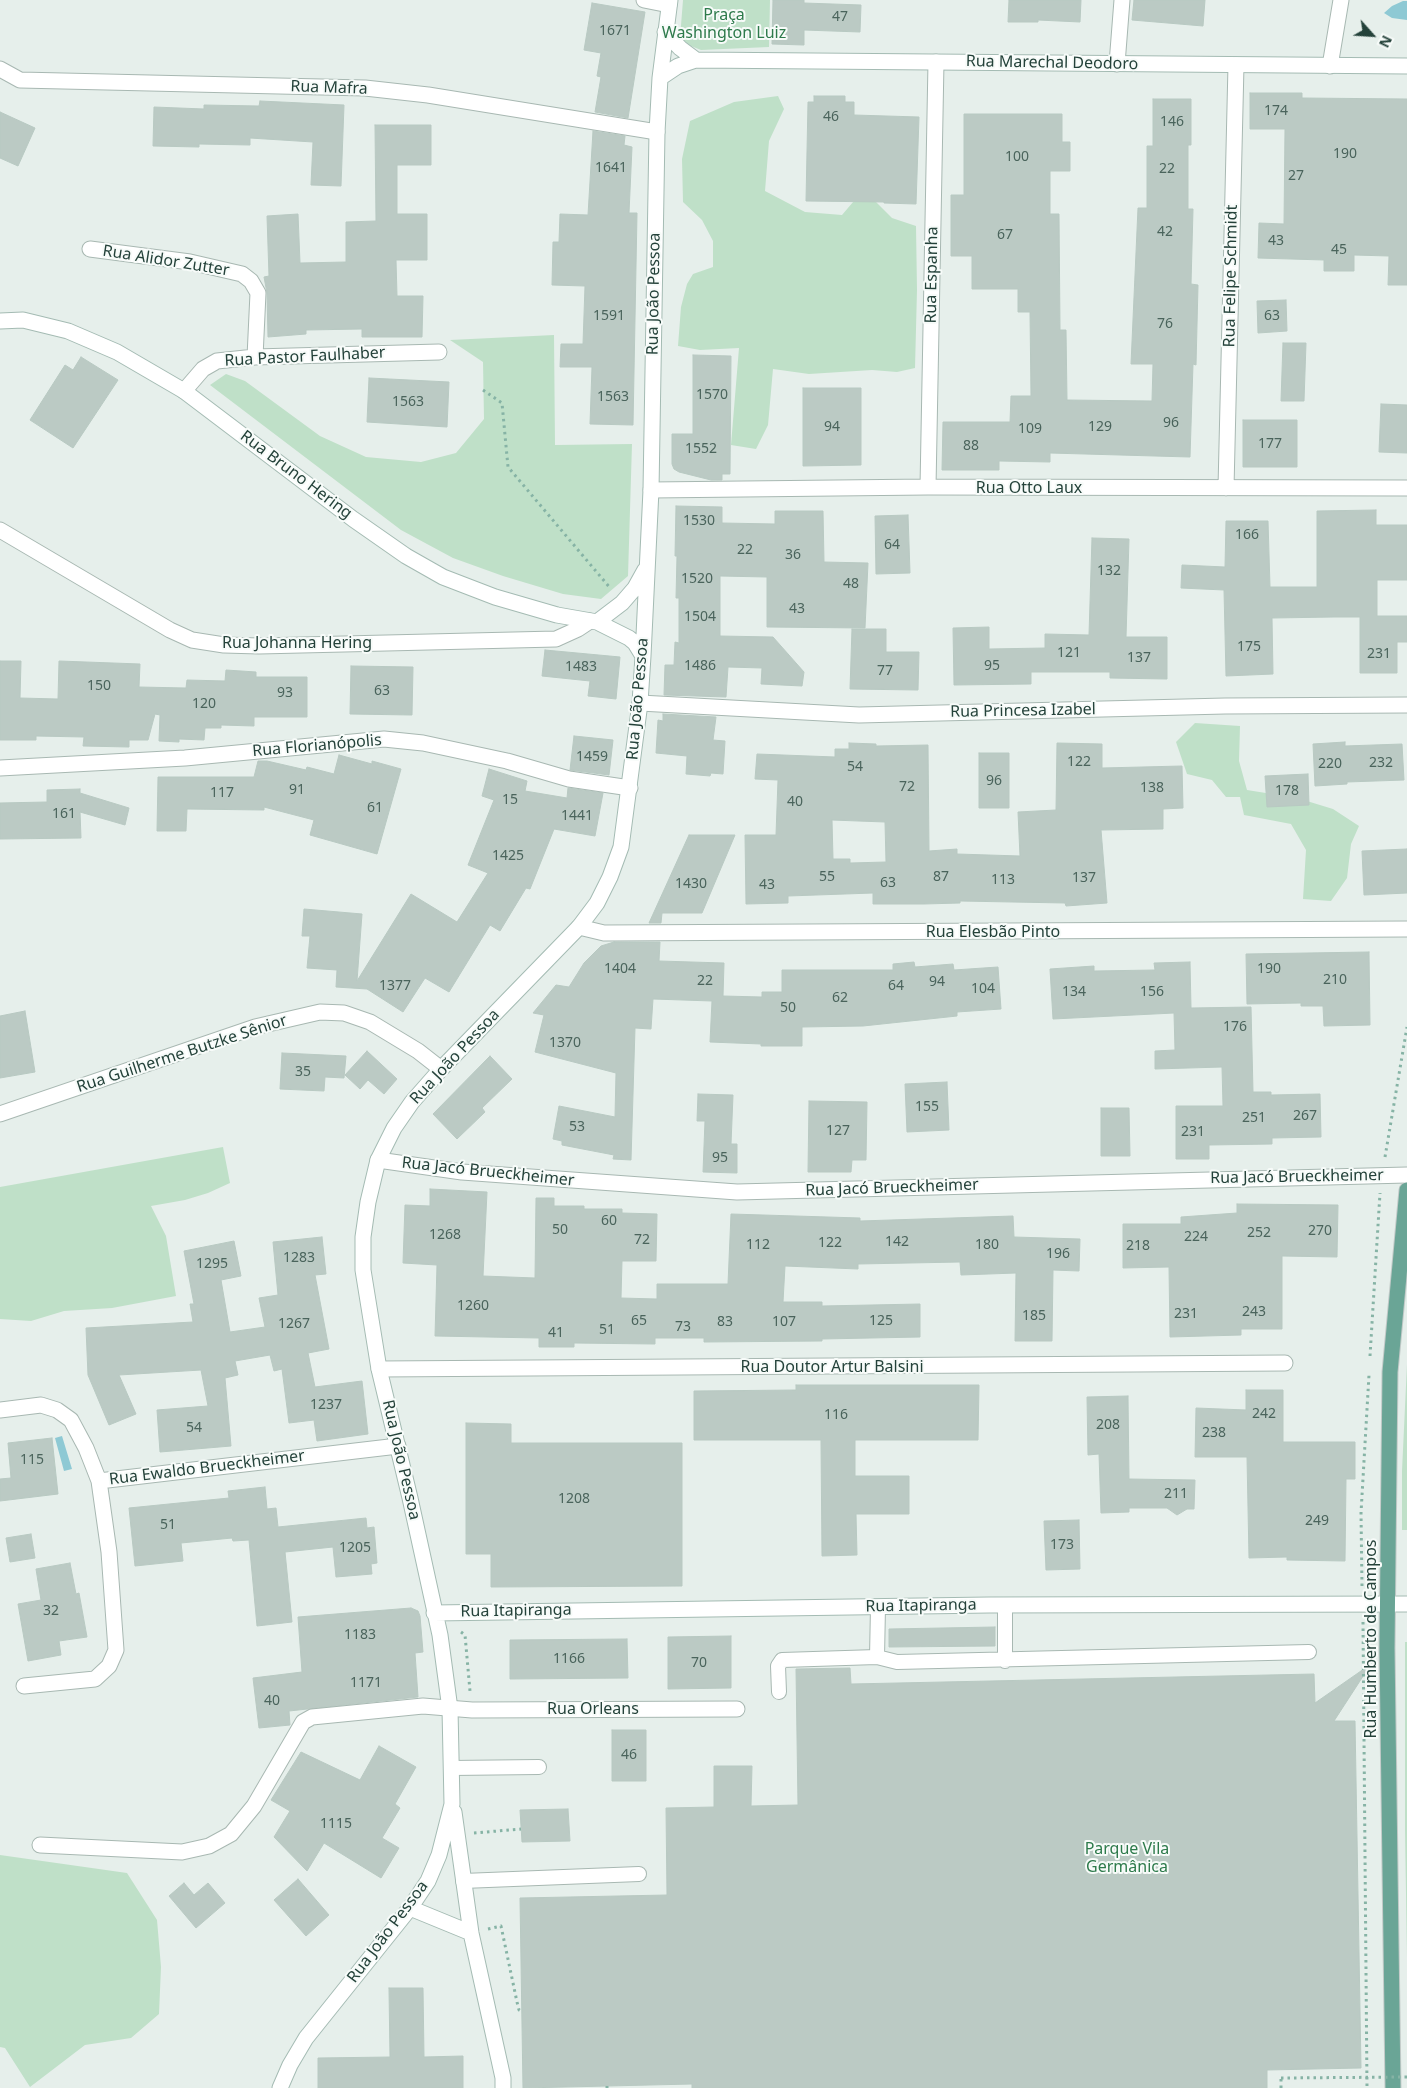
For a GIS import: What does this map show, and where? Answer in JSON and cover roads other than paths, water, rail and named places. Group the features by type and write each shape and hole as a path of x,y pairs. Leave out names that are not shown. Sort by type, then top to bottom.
{"main road":[{"name":"Rua Humberto de Campos","path":"1393,2088 1387,1605 1390,1372 1407,1190"}],"street":[{"path":"644,0 669,2"},
{"path":"1117,64 1122,0"},
{"path":"1330,66 1341,0"},
{"name":"Rua João Pessoa","path":"280,2088 290,2065 306,2038 410,1908 428,1881 439,1855 452,1804 450,1709 440,1635 379,1369 363,1270 363,1245 368,1202 378,1160 398,1122 412,1102 441,1069 579,927 597,902 610,877 621,847 640,703 643,656 651,490 657,132 660,78 669,2"},
{"path":"665,32 680,48 696,60"},
{"name":"Rua Marechal Deodoro","path":"660,78 678,66 696,60 1407,66"},
{"name":"Rua Espanha","path":"928,487 936,62"},
{"name":"Rua Felipe Schmidt","path":"1226,488 1236,65"},
{"name":"Rua Mafra","path":"0,69 20,80 365,88 428,95 657,132"},
{"name":"Rua Alidor Zutter","path":"90,249 190,262 242,274 251,281 258,294 255,357"},
{"name":"Rua Bruno Hering","path":"0,321 23,320 68,331 117,352 184,391 353,519 406,556 443,577 495,597 557,615 593,622 629,638 635,643 643,656"},
{"name":"Rua Pastor Faulhaber","path":"184,391 203,369 217,361 255,357 439,352"},
{"name":"Rua Otto Laux","path":"651,490 928,487 1407,488"},
{"name":"Rua Johanna Hering","path":"0,530 170,630 192,640 224,645 259,646 556,639 593,622"},
{"path":"593,622 622,603 635,588 648,564"},
{"name":"Rua Princesa Izabel","path":"640,703 859,715 1225,706 1407,705"},
{"name":"Rua Florianópolis","path":"0,768 185,758 384,739 423,743 507,761 569,779 630,788"},
{"name":"Rua Elesbão Pinto","path":"579,927 604,933 1407,929"},
{"name":"Rua Guilherme Butzke Sênior","path":"0,1114 255,1027 320,1012 344,1013 370,1022 418,1050 441,1069"},
{"name":"Rua Jacó Brueckheimer","path":"378,1160 462,1172 738,1192 1407,1175"},
{"name":"Rua Doutor Artur Balsini","path":"379,1369 1285,1363"},
{"name":"Rua Ewaldo Brueckheimer","path":"0,1410 41,1405 57,1410 71,1420 86,1448 99,1481 398,1446"},
{"path":"24,1686 95,1679 109,1666 116,1650 109,1552 99,1481"},
{"name":"Rua Itapiranga","path":"434,1613 463,1611 1005,1605 1407,1604"},
{"name":"Rua Orleans","path":"40,1845 182,1852 209,1846 232,1834 254,1806 303,1722 312,1717 423,1706 450,1709 737,1709"},
{"path":"452,1804 471,1933 503,2078 503,2088"},
{"path":"410,1908 471,1933"}],"lane":[{"path":"1005,1605 1005,1660"},
{"path":"878,1607 878,1657"},
{"path":"779,1692 778,1666 782,1660 878,1657 897,1662 1309,1652"},
{"path":"451,1768 539,1767"},
{"path":"464,1881 639,1874"}],"water":[{"path":"1407,1 1407,20 1392,18 1384,13 1392,6"},
{"path":"62,1436 72,1469 64,1471 55,1438"}],"park label":[{"name":"Praça Washington Luiz","path":"724,24"},
{"name":"Parque Vila Germânica","path":"1127,1858"}]}
